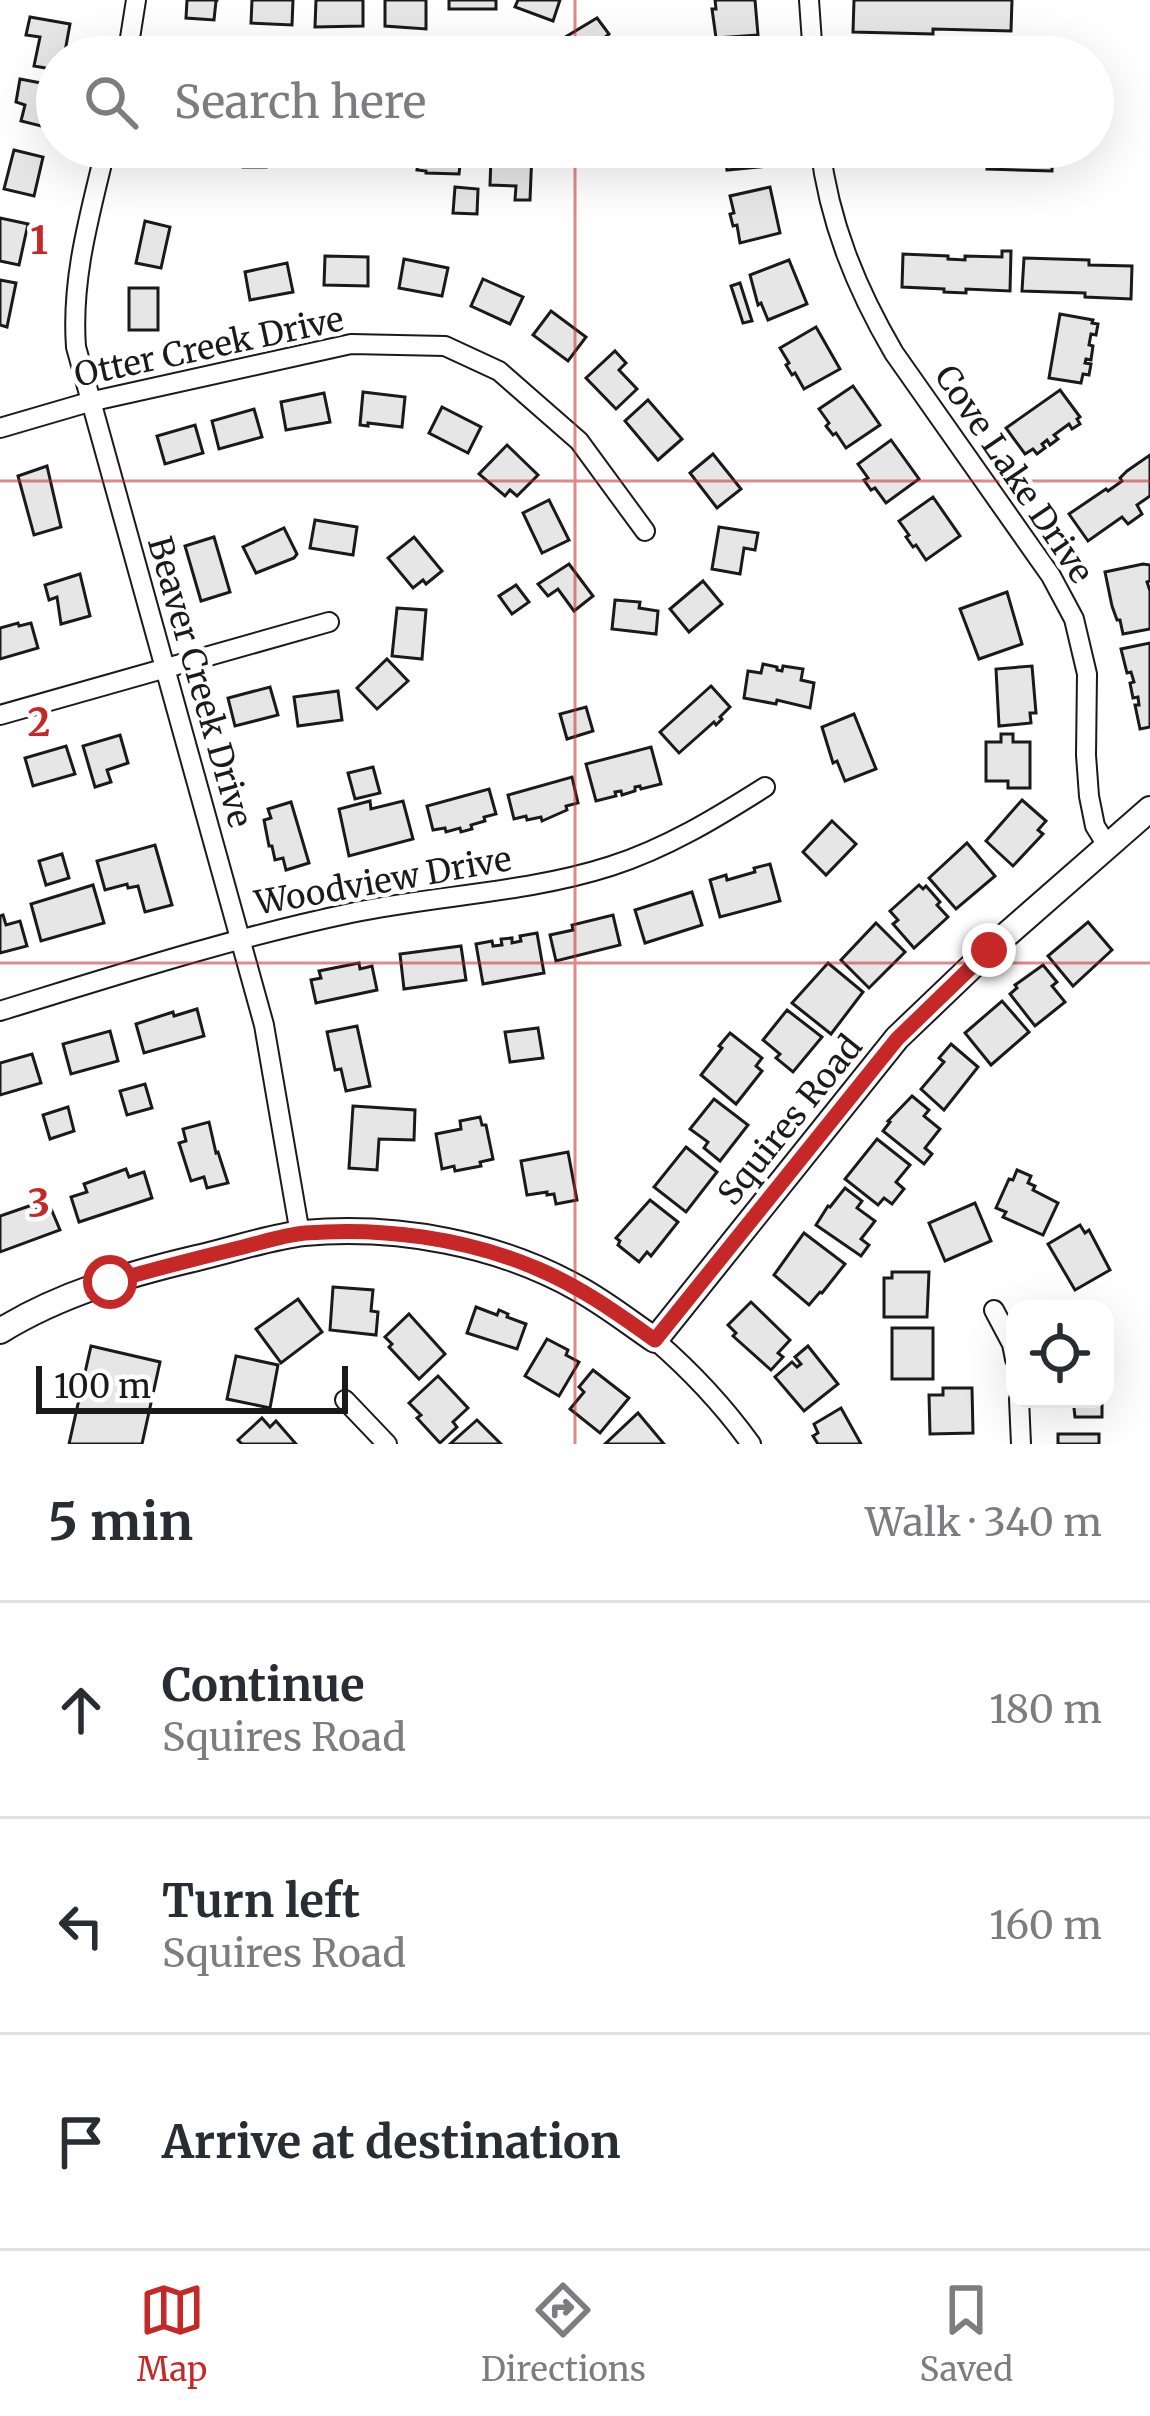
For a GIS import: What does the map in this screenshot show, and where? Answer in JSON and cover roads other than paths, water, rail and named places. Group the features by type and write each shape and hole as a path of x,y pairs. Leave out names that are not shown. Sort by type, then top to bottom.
{"street":[{"path":"130,36 136,0"},
{"path":"809,0 812,36"},
{"name":"Beaver Creek Drive","path":"101,168 80,259 76,346 264,1024 300,1234"},
{"name":"Cove Lake Drive","path":"824,168 840,241 875,321 1051,576 1074,619 1087,674 1088,796 1095,826 1108,847"},
{"name":"Otter Creek Drive","path":"0,428 89,402 351,344 445,346 499,371 579,441 645,531"},
{"path":"0,715 329,622"},
{"name":"Woodview Drive","path":"0,1011 241,937 357,911 541,883 607,867 682,836 765,787"},
{"name":"Squires Road","path":"655,1340 897,1039 989,950 1150,809"},
{"path":"0,1331 65,1298 156,1268 300,1234 404,1234 498,1255 577,1288 689,1369 751,1444"},
{"path":"994,1310 1006,1333"},
{"path":"345,1400 387,1444"},
{"path":"1019,1408 1021,1444"}]}
